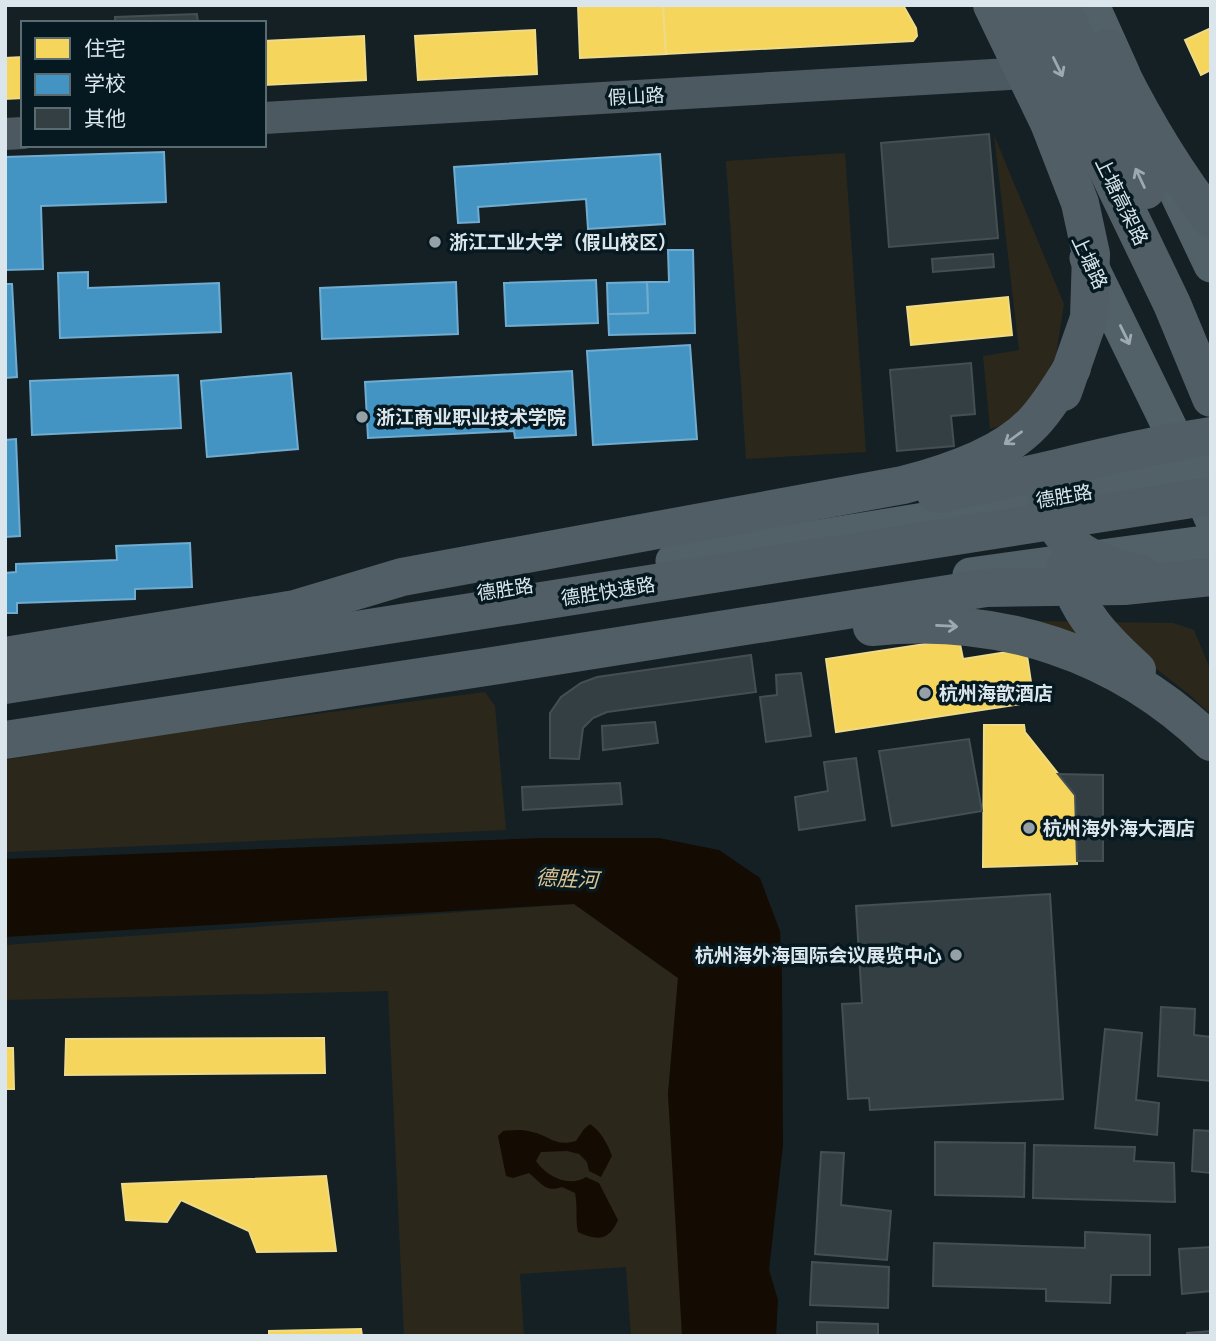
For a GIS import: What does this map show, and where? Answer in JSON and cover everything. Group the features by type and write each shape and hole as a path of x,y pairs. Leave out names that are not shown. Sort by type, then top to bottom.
{"highway":[{"path":"992,5 1053,134 1080,203 1091,254 1089,318 1050,426 1041,468 1049,510 1066,540 1082,554 1102,564 1172,580"},
{"name":"上塘高架路","path":"1028,5 1172,304 1211,398"},
{"name":"上塘高架路","path":"1060,5 1211,328"},
{"path":"1090,5 1125,83 1178,176 1211,219"},
{"path":"295,609 402,577 903,485 955,471 998,449 1032,424 1072,368"},
{"path":"5,656 295,609 999,483 1162,443 1211,436"},
{"path":"1162,443 1113,464 1087,484 1066,523 1063,551 1067,574 1078,603 1097,632 1201,732"},
{"name":"德胜快速路","path":"5,685 1204,479"},
{"name":"德胜快速路","path":"5,708 1211,519"},
{"path":"5,740 986,588 1124,586 1211,577"},
{"path":"269,699 487,685 854,629 897,625 945,625 985,628 1026,636 1100,663 1137,685 1201,732"}],"main road":[{"name":"上塘路","path":"975,5 1009,74 1084,250 1204,479 1211,519"},
{"path":"1090,5 1211,265"},
{"name":"德胜路","path":"5,669 930,519 1204,479"},
{"path":"5,727 847,593 1211,542"}],"street":[{"name":"假山路","path":"266,118 1009,74"}],"shaded area":[{"path":"994,135 1064,304 1056,355 1035,399 1015,422 990,429 983,356 1019,350"},
{"path":"845,153 866,452 746,459 726,161"},
{"path":"1031,621 1173,623 1194,630 1211,671 1211,715 1149,663"},
{"path":"485,692 495,706 506,830 5,852 5,760 161,734"},
{"path":"574,904 678,978 668,1094 684,1336 631,1336 626,1267 520,1274 524,1336 404,1336 388,991 5,1000 5,945"}],"water":[{"name":"德胜河","path":"543,838 659,838 719,850 760,878 780,931 782,976 783,1145 769,1270 778,1300 776,1336 682,1336 668,1094 678,978 574,904 5,937 5,859"},
{"path":"590,1124 601,1134 612,1156 601,1177 589,1171 587,1162 579,1154 567,1151 541,1152 536,1161 558,1179 572,1181 586,1177 599,1183 618,1220 611,1232 597,1238 578,1232 575,1193 562,1187 548,1188 529,1173 513,1178 506,1176 498,1136 503,1131 525,1130 563,1143 576,1141"}],"building: 住宅":[{"path":"578,5 663,5 666,54 580,58"},
{"path":"663,5 903,5 916,28 917,36 913,41 666,54"},
{"path":"1211,28 1211,70 1201,75 1185,40"},
{"path":"535,30 537,74 418,80 415,36"},
{"path":"364,36 366,80 266,85 266,41"},
{"path":"21,57 21,98 5,99 5,58"},
{"path":"1008,297 1012,335 911,345 907,307"},
{"path":"959,639 963,659 1026,649 1034,702 836,732 826,659"},
{"name":"杭州海外海大酒店","path":"984,725 1024,725 1025,732 1075,795 1077,864 983,867"},
{"path":"324,1038 325,1073 65,1075 66,1039"},
{"path":"5,1048 13,1048 14,1089 5,1089"},
{"path":"326,1176 336,1251 257,1252 249,1231 181,1200 167,1222 126,1220 122,1184"},
{"path":"361,1329 362,1336 269,1336 269,1331"}],"building: 学校":[{"path":"164,152 166,202 41,206 43,269 5,270 5,157"},
{"path":"660,154 665,224 588,229 586,199 478,207 479,222 458,223 454,167"},
{"path":"668,250 693,250 695,333 609,335 608,314 648,313 647,282 669,282"},
{"path":"88,272 88,288 219,283 221,332 60,338 58,273"},
{"path":"596,280 598,323 506,326 504,283"},
{"path":"456,282 458,334 322,339 320,288"},
{"path":"647,282 648,313 608,314 607,283"},
{"path":"5,284 12,284 17,377 5,378"},
{"path":"690,345 697,439 593,445 587,351"},
{"path":"572,371 576,435 515,438 514,431 368,438 365,382"},
{"path":"291,373 298,449 207,457 201,381"},
{"path":"178,375 181,428 32,435 30,381"},
{"path":"16,439 20,536 5,537 5,440"},
{"path":"190,543 192,587 135,589 135,599 17,603 17,613 5,613 5,573 16,572 16,564 117,560 116,546"}],"building: 其他":[{"path":"197,14 198,21 115,21 115,17"},
{"path":"989,134 998,238 889,247 881,143"},
{"path":"993,254 994,267 933,272 932,259"},
{"path":"971,363 975,414 951,416 954,446 897,451 890,370"},
{"path":"751,655 756,692 607,712 593,718 583,728 579,759 550,758 550,713 561,697 581,683 597,677"},
{"path":"801,673 811,736 766,742 760,697 777,695 776,675"},
{"path":"655,722 658,743 603,750 602,726"},
{"path":"969,739 982,811 892,826 879,751"},
{"path":"856,758 865,820 799,830 795,797 828,791 824,762"},
{"path":"1058,774 1103,775 1103,861 1077,861 1075,795"},
{"path":"620,783 622,804 523,810 522,787"},
{"name":"杭州海外海国际会议展览中心","path":"1050,894 1063,1099 870,1110 869,1098 848,1099 842,1004 862,1003 856,906"},
{"path":"1161,1007 1195,1009 1194,1035 1211,1037 1211,1081 1158,1076"},
{"path":"1105,1029 1142,1033 1136,1100 1159,1103 1157,1135 1095,1128"},
{"path":"1194,1130 1211,1131 1211,1173 1192,1171"},
{"path":"935,1142 1025,1143 1024,1197 935,1195"},
{"path":"1034,1145 1135,1147 1134,1161 1174,1163 1175,1202 1033,1198"},
{"path":"821,1152 844,1153 841,1205 891,1211 887,1260 815,1254"},
{"path":"1085,1232 1150,1235 1150,1275 1111,1275 1110,1303 1046,1301 1046,1289 933,1286 934,1243 1085,1248"},
{"path":"1211,1247 1211,1291 1182,1294 1179,1249"},
{"path":"812,1262 889,1267 888,1308 810,1305"},
{"path":"817,1322 878,1324 878,1336 817,1336"},
{"path":"1211,1331 1211,1336 1187,1336 1187,1333"}],"place":[{"name":"浙江工业大学（假山校区）","path":"435,242"},
{"name":"浙江商业职业技术学院","path":"362,417"},
{"name":"杭州海歆酒店","path":"925,693"},
{"name":"杭州海外海大酒店","path":"1029,828"},
{"name":"杭州海外海国际会议展览中心","path":"956,955"}]}
